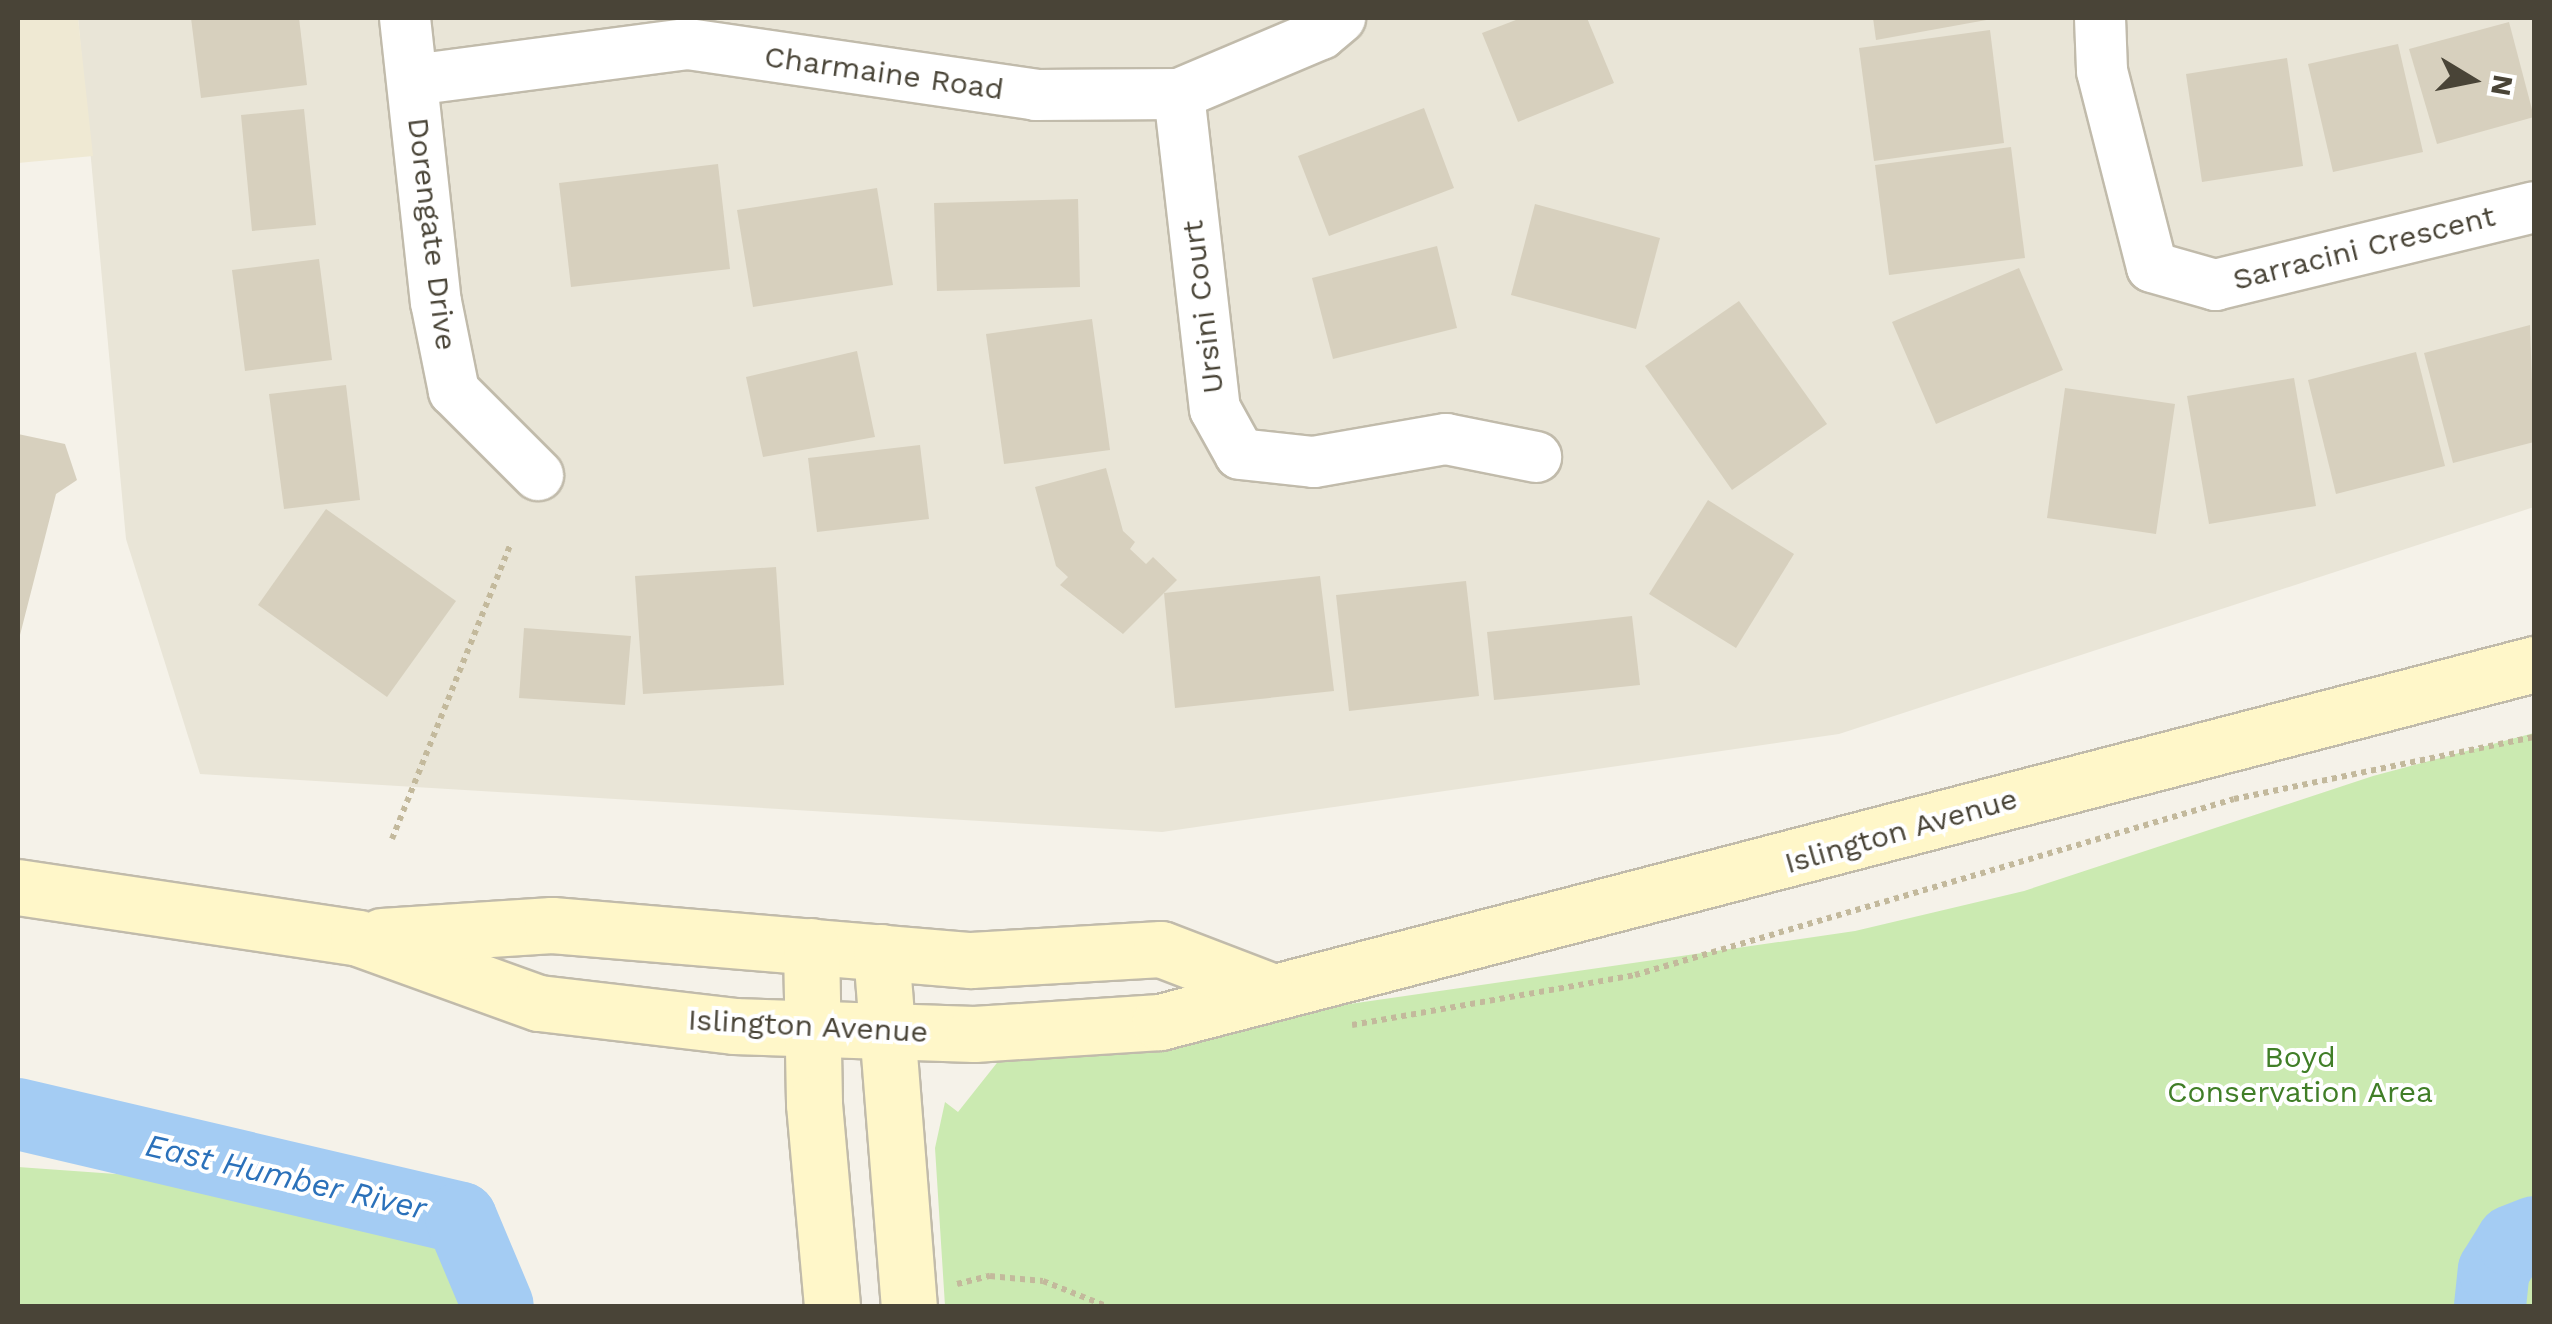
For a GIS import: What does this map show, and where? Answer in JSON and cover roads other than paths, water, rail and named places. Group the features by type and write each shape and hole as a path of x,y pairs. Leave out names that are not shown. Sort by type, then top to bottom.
{"main road":[{"name":"Islington Avenue","path":"18,886 358,938 539,1002 812,1029 886,1032 1160,1022 1265,989 1772,867 2534,664"},
{"name":"Islington Avenue","path":"358,938 552,925 970,960 1161,949 1265,989"},
{"path":"811,946 812,1029 832,1306"},
{"path":"880,952 909,1306"}],"street":[{"name":"Dorengate Drive","path":"405,18 436,302 454,391 538,476"},
{"name":"Charmaine Road","path":"412,80 688,44 1036,95 1178,94 1321,34 1340,18"},
{"name":"Sarracini Crescent","path":"2100,18 2102,71 2152,267 2215,285 2534,207"},
{"name":"Ursini Court","path":"1178,94 1215,409 1240,454 1314,462 1446,439 1536,458"}],"waterway":[{"name":"East Humber River","path":"18,1114 461,1218 498,1306"},
{"name":"East Humber River","path":"2490,1306 2494,1270 2512,1241 2534,1232"}],"park label":[{"name":"Boyd Conservation Area","path":"2300,1074"}]}
